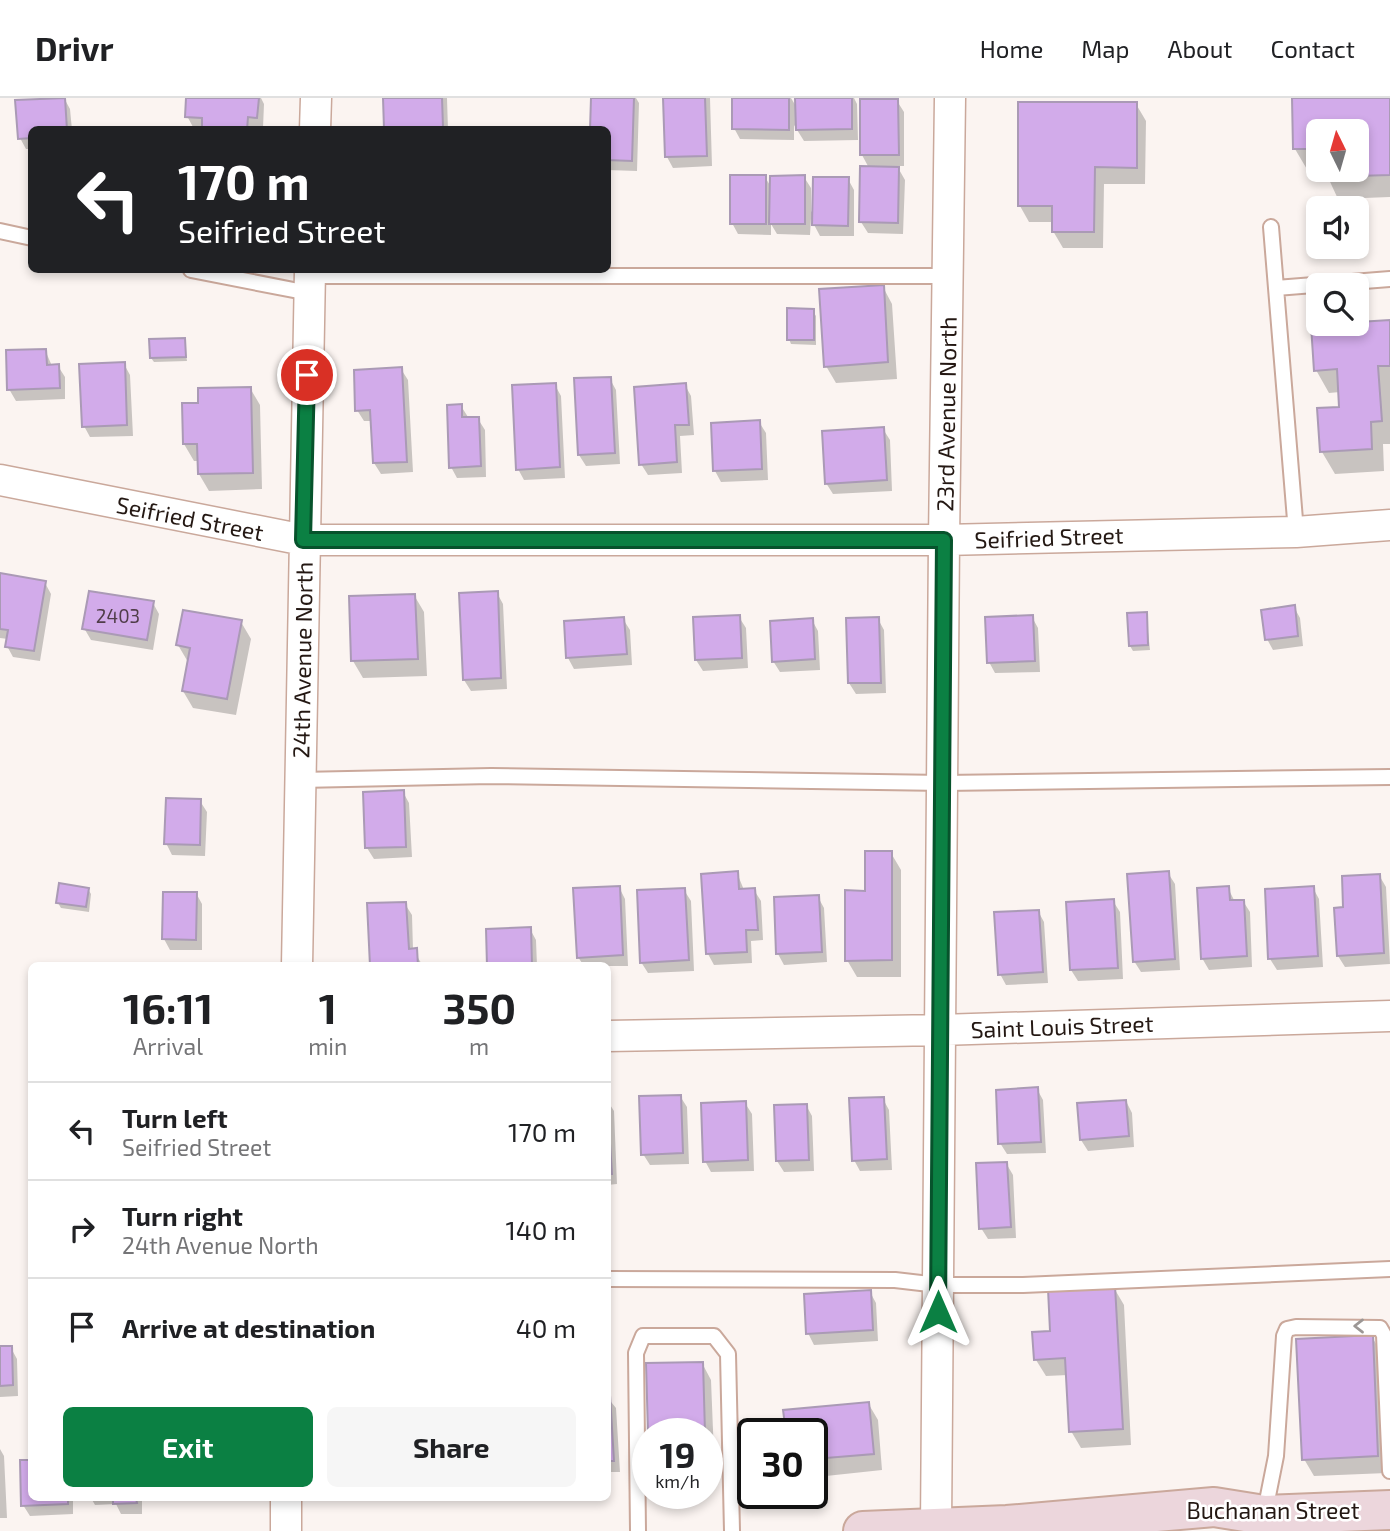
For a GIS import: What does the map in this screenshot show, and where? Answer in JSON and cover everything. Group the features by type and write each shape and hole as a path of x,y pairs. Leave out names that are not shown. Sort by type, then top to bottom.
{"street":[{"path":"315,126 316,98"},
{"name":"23rd Avenue North","path":"936,1528 950,98"},
{"name":"24th Avenue North","path":"297,962 310,279"},
{"name":"Seifried Street","path":"0,480 303,540 944,540 1296,532 1390,525"},
{"name":"Saint Louis Street","path":"611,1036 940,1030 1390,1016"},
{"path":"286,1501 286,1531"},
{"name":"Buchanan Street","path":"863,1531 1008,1528 1215,1513 1367,1517"}],"lane":[{"path":"1271,227 1296,532"},
{"path":"0,231 28,237"},
{"path":"231,273 310,279 948,276"},
{"path":"1276,288 1390,279"},
{"path":"300,780 491,776 944,783 1390,777"},
{"path":"611,1279 895,1280 938,1285 1023,1285 1390,1269"},
{"path":"1264,1515 1276,1456 1284,1336 1287,1329 1380,1328 1384,1335 1390,1471"},
{"path":"639,1531 636,1353 643,1336 715,1336 728,1354 732,1531"}],"building":[{"path":"65,98 67,126 28,126 28,138 18,139 15,100"},
{"path":"186,98 259,98 257,118 248,117 247,126 202,126 202,118 185,117"},
{"path":"383,98 442,98 443,126 384,126"},
{"path":"591,98 634,98 632,161 611,160 611,126 590,126"},
{"path":"663,98 705,98 707,156 665,157"},
{"path":"732,98 789,98 789,130 732,129"},
{"path":"795,98 852,98 852,129 796,130"},
{"path":"1292,98 1390,98 1390,175 1369,176 1369,119 1306,119 1306,149 1293,149"},
{"path":"860,99 898,99 899,155 860,155"},
{"path":"1018,102 1137,102 1137,168 1095,167 1094,232 1052,232 1052,206 1018,206"},
{"path":"860,166 899,167 898,223 859,222"},
{"path":"730,175 766,175 766,224 730,224"},
{"path":"805,175 805,224 769,224 770,176"},
{"path":"813,177 849,177 848,226 812,225"},
{"path":"884,285 888,362 824,367 819,289"},
{"path":"787,308 814,309 814,340 787,340"},
{"path":"1390,320 1390,366 1378,366 1382,421 1371,422 1372,449 1320,452 1317,408 1339,407 1337,369 1314,371 1312,336 1369,336 1369,321"},
{"path":"185,338 186,357 150,358 149,339"},
{"path":"46,349 47,365 59,364 60,388 7,390 6,350"},
{"path":"125,362 127,425 82,427 79,364"},
{"path":"402,367 407,462 373,463 370,410 355,411 354,370"},
{"path":"611,377 615,453 578,455 574,378"},
{"path":"556,383 560,467 516,470 512,385"},
{"path":"686,383 689,425 675,425 677,462 639,465 634,387"},
{"path":"251,387 253,473 198,474 197,444 183,444 182,403 198,403 198,388"},
{"path":"462,404 462,417 479,417 481,466 449,468 447,405"},
{"path":"760,420 762,469 713,471 711,423"},
{"path":"884,427 887,480 825,484 822,431"},
{"path":"0,573 46,581 34,651 5,647 8,630 0,629"},
{"path":"89,591 154,601 147,640 82,629"},
{"path":"498,591 501,678 463,680 459,593"},
{"path":"415,594 418,659 351,661 349,596"},
{"path":"1295,605 1298,636 1265,640 1261,610"},
{"path":"183,610 242,620 227,699 182,691 190,648 176,645"},
{"path":"1147,612 1148,645 1129,646 1127,613"},
{"path":"740,615 742,658 695,660 693,617"},
{"path":"1033,615 1035,661 987,663 985,617"},
{"path":"624,617 627,654 566,658 564,621"},
{"path":"879,617 881,683 848,683 846,618"},
{"path":"813,618 815,659 772,662 770,621"},
{"path":"404,790 406,847 365,848 363,792"},
{"path":"166,798 201,799 200,845 164,844"},
{"path":"865,851 892,851 892,960 845,961 845,890 865,891"},
{"path":"738,871 739,889 755,888 758,930 746,930 747,952 706,954 701,874"},
{"path":"1169,871 1175,959 1133,962 1127,874"},
{"path":"1380,874 1384,953 1337,956 1334,908 1343,907 1342,876"},
{"path":"59,883 89,888 86,907 56,903"},
{"path":"620,886 623,955 577,958 573,888"},
{"path":"1229,886 1230,900 1244,900 1247,956 1201,959 1197,888"},
{"path":"1314,886 1318,956 1268,959 1265,889"},
{"path":"685,888 689,960 640,963 637,890"},
{"path":"163,892 197,892 196,940 162,939"},
{"path":"819,895 822,952 776,954 774,897"},
{"path":"1114,899 1118,968 1070,970 1066,902"},
{"path":"406,902 409,949 417,948 418,962 370,962 367,903"},
{"path":"1039,910 1043,972 998,975 994,912"},
{"path":"531,927 532,962 487,962 486,929"},
{"path":"1038,1087 1041,1142 998,1144 996,1090"},
{"path":"681,1095 683,1153 641,1155 639,1096"},
{"path":"884,1097 887,1159 852,1161 849,1098"},
{"path":"1126,1100 1129,1136 1080,1140 1077,1103"},
{"path":"746,1101 748,1160 703,1162 701,1103"},
{"path":"807,1104 809,1160 776,1161 774,1105"},
{"path":"1007,1162 1011,1227 979,1229 976,1163"},
{"path":"1115,1286 1123,1429 1069,1432 1065,1358 1034,1360 1032,1332 1050,1331 1048,1289"},
{"path":"871,1290 873,1330 806,1334 804,1294"},
{"path":"1373,1335 1378,1456 1302,1460 1296,1339"},
{"path":"0,1346 12,1346 13,1385 0,1386"},
{"path":"703,1362 705,1418 648,1418 646,1363"},
{"path":"869,1402 874,1454 828,1458 828,1418 784,1418 783,1410"},
{"path":"611,1412 614,1461 611,1461"},
{"path":"20,1460 28,1460 28,1501 68,1501 68,1504 21,1506"},
{"path":"113,1501 137,1503 113,1504"}],"route":[{"path":"307,375 303,540 944,540 938,1312"}]}
